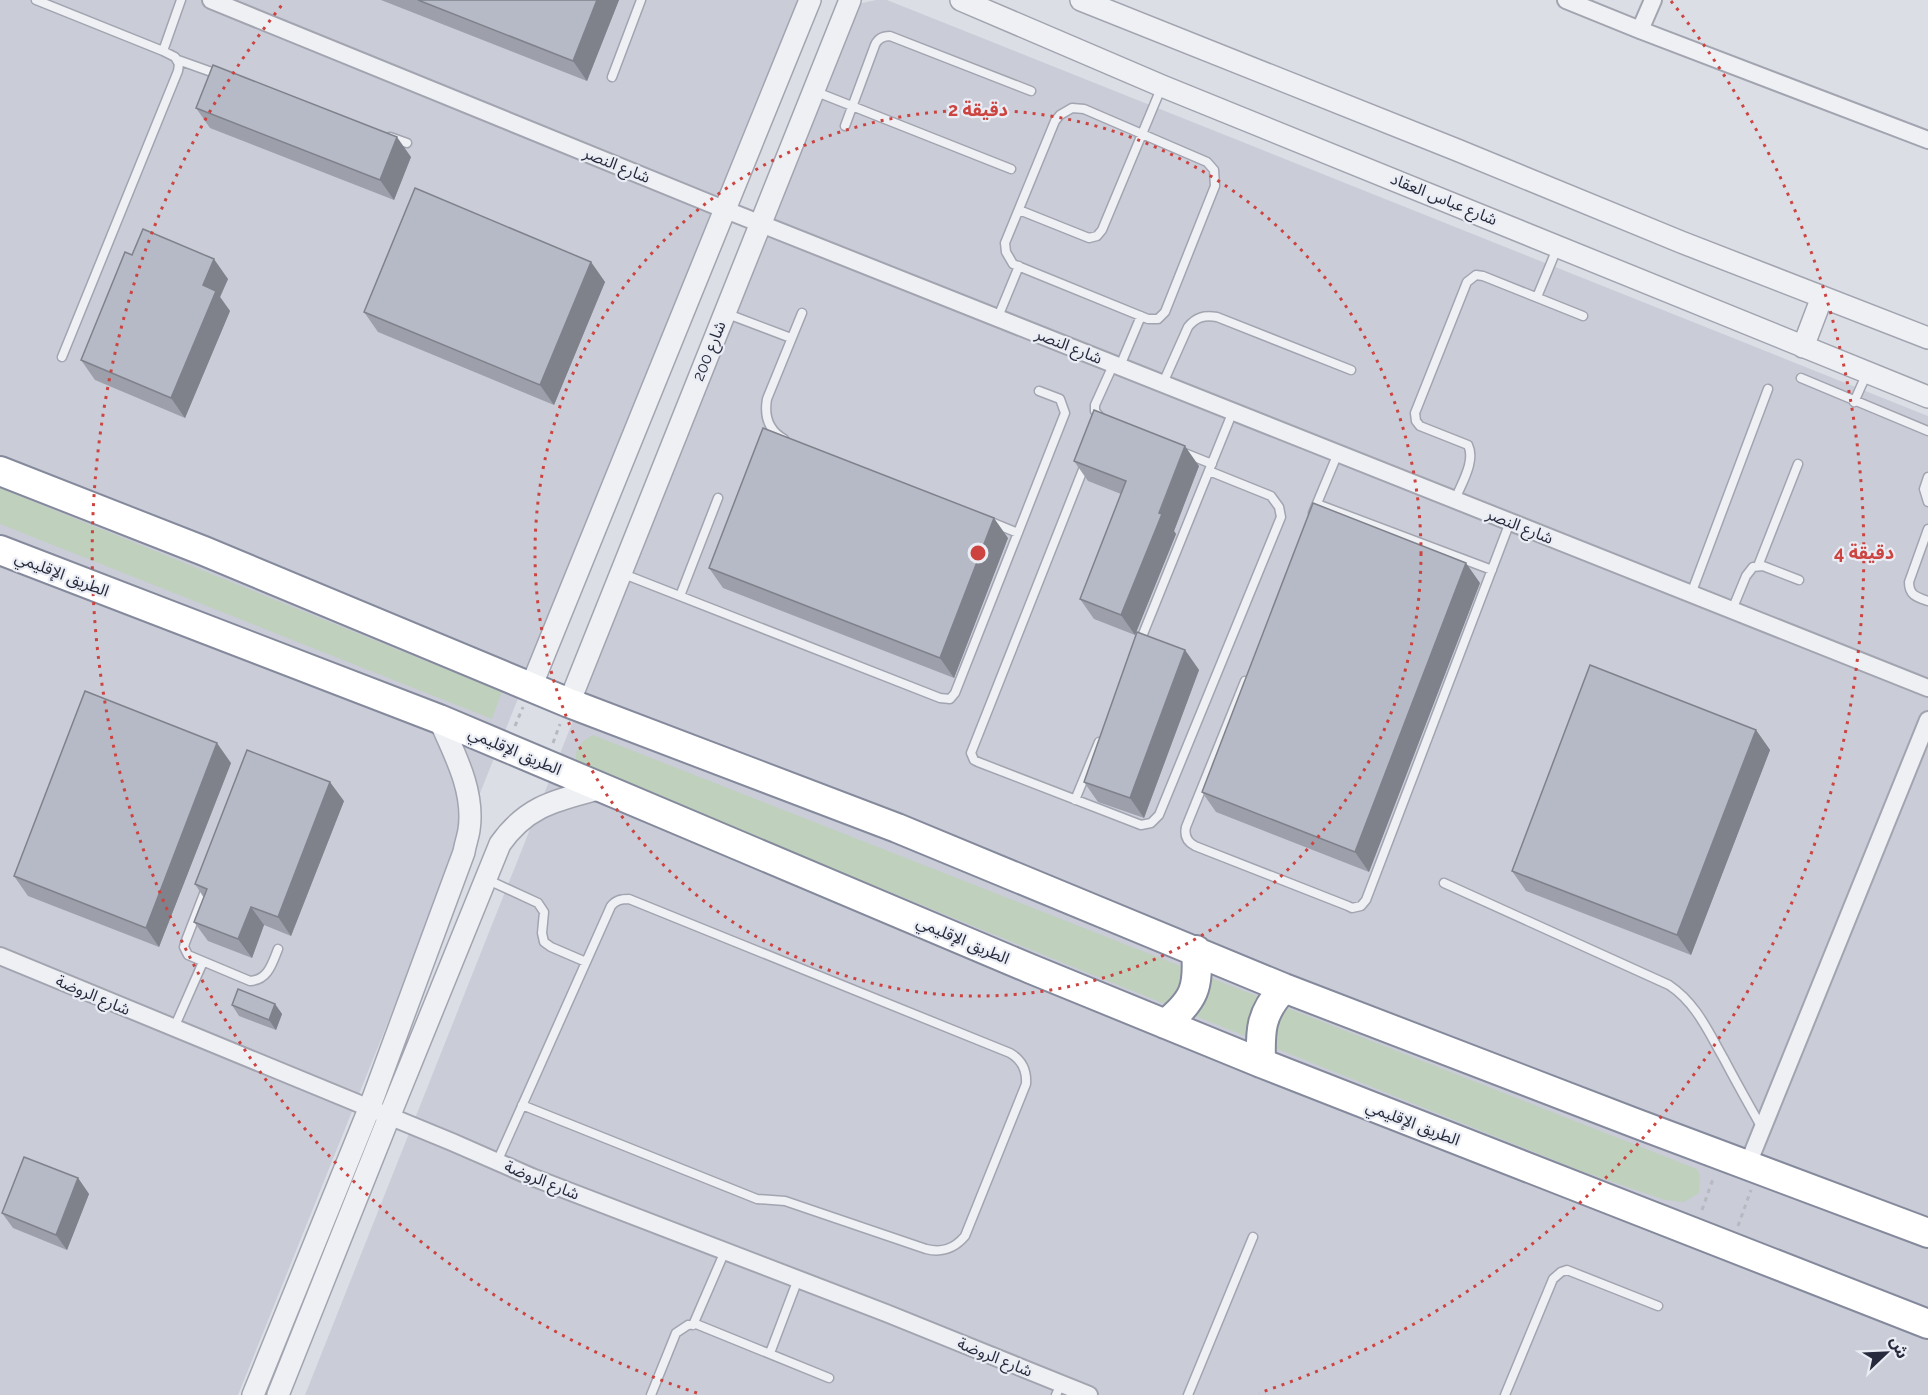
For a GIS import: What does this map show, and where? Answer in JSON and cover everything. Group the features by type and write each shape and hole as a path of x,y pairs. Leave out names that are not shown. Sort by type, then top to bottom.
{"highway":[{"path":"0,471 204,552 569,703 897,828 1284,988 1928,1233"},
{"name":"الطريق الإقليمي","path":"0,550 439,719 1165,1024 1928,1324"},
{"path":"1165,1024 1184,1007 1195,990 1196,950"},
{"path":"1261,1063 1263,1020 1272,1001 1284,988"}],"street":[{"name":"شارع النصر","path":"211,0 726,210 1928,688"},
{"path":"531,687 810,0"},
{"name":"شارع 200","path":"569,703 850,0"},
{"name":"شارع عباس العقاد","path":"961,0 1162,86 1928,397"},
{"path":"1081,0 1681,242 1928,338"},
{"path":"1566,0 1928,140"},
{"path":"1640,30 1653,0"},
{"path":"1803,347 1822,297"},
{"path":"282,1393 379,1113 470,828 467,791 439,719"},
{"path":"1743,1163 1762,1128 1928,720"},
{"path":"253,1395 500,844 511,829 540,807 602,788"},
{"name":"شارع الروضة","path":"0,956 532,1177 798,1279 1058,1389 1089,1395"}],"lane":[{"path":"36,0 163,51 178,60 232,80"},
{"path":"163,51 181,0"},
{"path":"612,77 641,0"},
{"path":"845,126 875,45 885,36 1031,91"},
{"path":"62,357 178,71 178,60"},
{"path":"1019,210 1089,238 1097,236 1102,230 1162,86"},
{"path":"813,91 1011,170"},
{"path":"1072,108 1084,109 1142,134 1207,162 1214,170 1216,181 1165,312 1158,319 1153,320 1014,264 1009,259 1005,248 1005,243 1055,121 1066,111 1072,108"},
{"path":"385,135 407,143"},
{"path":"1537,297 1558,246"},
{"path":"998,317 1019,266"},
{"path":"1455,500 1472,457 1470,448 1468,445 1420,426 1416,422 1415,413 1467,282 1476,275 1483,276 1583,316"},
{"path":"725,312 791,338"},
{"path":"787,441 776,434 768,424 765,411 767,399 802,313"},
{"path":"1114,424 1103,419 1095,411 1095,405 1141,316"},
{"path":"1163,383 1188,327 1194,320 1209,316 1217,317 1351,370"},
{"path":"1854,402 1867,373"},
{"path":"1801,378 1928,431"},
{"path":"1691,594 1768,389"},
{"path":"621,573 940,698 950,699 955,693 1065,413 1060,399 1039,391"},
{"path":"1133,657 1233,411"},
{"path":"1098,430 1103,419"},
{"path":"1090,452 971,753 974,760 978,762 1141,825 1151,823 1159,815 1281,517 1279,507 1271,496 1168,446"},
{"path":"1308,525 1338,453"},
{"path":"1758,566 1798,464"},
{"path":"1928,477 1924,489 1928,502"},
{"path":"680,596 718,498"},
{"path":"1317,504 1492,570"},
{"path":"985,520 1018,533"},
{"path":"1247,676 1186,828 1187,840 1195,846 1352,908 1361,906 1366,900 1510,522"},
{"path":"1928,530 1909,590 1914,596 1928,601"},
{"path":"1732,610 1749,570 1758,566 1799,580"},
{"path":"1075,800 1102,734"},
{"path":"210,879 184,947 188,955 254,981 264,977 268,972 278,949"},
{"path":"485,879 538,903 544,912 542,933 544,942 586,962"},
{"path":"1444,883 1678,991 1691,1003 1701,1018 1762,1128"},
{"path":"497,1162 522,1105 611,906 618,900 629,899 1017,1057 1025,1070 1026,1084 964,1236 954,1246 933,1251 785,1201 757,1199 522,1105"},
{"path":"174,1028 202,962"},
{"path":"1188,1395 1253,1237"},
{"path":"693,1325 725,1251"},
{"path":"1505,1395 1553,1279 1561,1272 1567,1270 1658,1306"},
{"path":"770,1353 798,1279"},
{"path":"651,1395 676,1333 682,1328 693,1325 704,1326 829,1378"}],"path":[{"path":"507,747 531,687"},
{"path":"544,763 569,703"},
{"path":"1694,1232 1743,1163"},
{"path":"1731,1246 1743,1163"}],"shaded area":[{"path":"0,0 799,0 238,1395 0,1395"},
{"path":"887,0 1928,416 1928,1395 305,1395 858,4"}],"green space":[{"path":"0,488 502,692 492,719 0,524"},
{"path":"593,735 1697,1169 1700,1175 1699,1193 1684,1202 1665,1200 1584,1172 577,764 576,754 579,746"}],"building":[{"path":"418,0 597,0 573,61"},
{"path":"213,65 397,137 380,180 196,108"},
{"path":"415,188 591,262 540,385 364,312"},
{"path":"143,229 214,259 203,285 216,291 171,398 81,360 125,252 132,255"},
{"path":"1094,410 1185,446 1159,513 1162,514 1121,615 1080,599 1126,481 1074,461"},
{"path":"763,428 994,518 940,658 709,568"},
{"path":"1313,503 1466,563 1355,852 1202,792"},
{"path":"1137,632 1185,650 1130,798 1084,782"},
{"path":"1590,665 1756,730 1677,935 1512,871"},
{"path":"85,691 217,743 146,928 14,876"},
{"path":"247,750 330,782 278,917 251,907 238,939 194,922 207,889 195,884"},
{"path":"238,989 275,1004 269,1020 232,1005"},
{"path":"24,1157 78,1178 56,1235 2,1213"}]}
